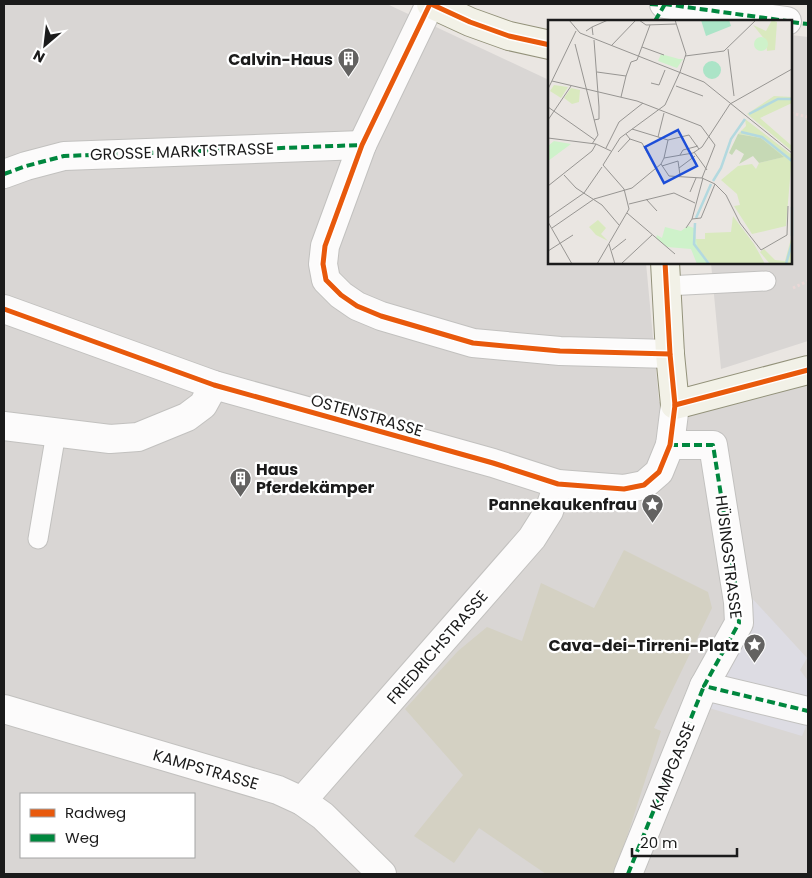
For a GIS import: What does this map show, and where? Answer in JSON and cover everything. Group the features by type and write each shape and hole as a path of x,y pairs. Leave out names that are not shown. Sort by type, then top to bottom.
{"street":[{"path":"548,44 502,33 470,22 431,4 362,145 325,246 324,264 326,280 341,295 357,306 381,316 473,343 560,352 670,354"},
{"path":"660,7 772,20"},
{"path":"792,22 808,24"},
{"name":"GROSSE MARKTSTRASSE","path":"4,174 64,156 362,145"},
{"path":"666,274 675,406 808,370"},
{"name":"OSTENSTRASSE","path":"4,310 214,385 492,463 558,484 624,489 644,485 659,472 670,445 675,406"},
{"path":"4,426 110,440 138,437 187,418 203,405 214,385"},
{"name":"HÜSINGSTRASSE","path":"670,445 713,445 738,602 739,623 704,686"},
{"name":"FRIEDRICHSTRASSE","path":"302,801 532,538 549,511 558,484"},
{"path":"704,686 808,711"},
{"name":"KAMPGASSE","path":"628,874 704,686"},
{"name":"KAMPSTRASSE","path":"4,709 278,790 302,801 323,816 382,874"}],"lane":[{"path":"666,274 766,281"},
{"path":"38,539 56,433"}],"path":[{"path":"792,113 808,117"}],"shaded area":[{"path":"4,4 387,4 548,80 548,264 646,264 659,402 808,373 808,874 4,874"},
{"path":"792,35 808,37 808,341 721,369 711,264 792,264"},
{"path":"624,550 708,592 712,608 654,728 661,731 615,874 546,874 479,828 454,863 414,836 463,775 405,709 458,651 487,627 522,641 541,583 594,608"},
{"name":"Cava-dei-Tirreni-Platz","path":"749,595 807,658 800,670 808,681 808,722 802,736 696,704"}],"marked path":[{"path":"650,4 665,5"},
{"path":"664,4 780,20"},
{"path":"656,20 665,4"},
{"path":"792,22 808,24"},
{"path":"4,174 64,156 362,145"},
{"path":"670,445 713,445 738,602 739,623 704,686 808,711"},
{"path":"628,874 704,686"}],"cycle path":[{"path":"430,4 362,145 325,246 323,264 326,280 341,295 357,306 381,316 473,343 560,351 670,354"},
{"path":"431,4 470,22 509,36 548,45"},
{"path":"4,309 214,385 493,463 558,484 624,489 644,485 659,472 670,445 675,405 665,264"},
{"path":"675,405 808,370"}],"place":[{"name":"Calvin-Haus","path":"349,78"},
{"name":"Haus Pferdekämper","path":"240,497"},
{"name":"Pannekaukenfrau","path":"653,523"},
{"name":"Cava-dei-Tirreni-Platz","path":"755,664"}]}
